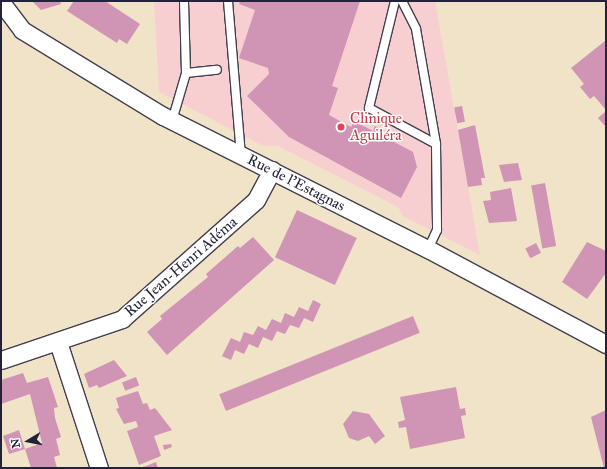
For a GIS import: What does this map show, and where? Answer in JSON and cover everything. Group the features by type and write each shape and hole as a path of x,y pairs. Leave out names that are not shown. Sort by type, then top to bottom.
{"street":[{"name":"Rue de l'Estagnas","path":"1,2 22,30 172,121 428,249 606,344"},
{"name":"Rue Jean-Henri Adéma","path":"1,360 58,342 122,319 256,200 272,170"},
{"path":"58,342 99,468"}],"lane":[{"path":"172,121 186,73 184,1"},
{"path":"228,1 241,155"},
{"path":"395,1 368,108 436,144"},
{"path":"402,1 416,29 436,144 437,230 428,249"},
{"path":"186,73 217,70"}],"shaded area":[{"name":"Clinique Aguiléra","path":"154,1 435,1 480,255 403,216 398,207 278,146 263,146 159,92"}],"building":[{"path":"32,1 60,1 61,4 41,10"},
{"path":"74,1 105,1 140,24 127,44 119,39 117,43 67,11"},
{"path":"240,1 360,1 332,86 338,88 329,115 351,127 354,121 373,131 375,126 380,129 377,133 413,152 417,167 401,198 289,137 247,96 269,74 268,68 239,58 255,10 239,4"},
{"path":"605,41 606,110 594,96 590,99 580,87 584,84 571,68"},
{"path":"462,106 465,122 457,123 454,108"},
{"path":"606,111 606,127 598,118"},
{"path":"475,125 485,178 481,178 482,185 468,187 458,130"},
{"path":"518,163 522,180 504,182 499,165"},
{"path":"545,183 556,246 542,248 531,185"},
{"path":"511,188 517,221 489,223 483,201 491,200 490,192"},
{"path":"297,210 357,238 335,285 275,257"},
{"path":"253,237 274,260 167,355 147,332 162,319 160,316 208,277 206,274 238,246 240,248"},
{"path":"587,242 606,251 606,273 587,299 562,282"},
{"path":"536,243 541,253 530,258 525,248"},
{"path":"313,300 321,304 313,322 304,318 299,328 290,325 285,334 277,331 272,341 263,337 258,348 249,344 244,354 235,350 231,360 222,356 231,338 240,342 244,332 253,335 258,326 266,330 272,319 281,323 285,313 294,317 299,307 308,311"},
{"path":"413,316 420,333 226,411 219,394"},
{"path":"114,360 127,376 99,388 97,385 89,388 84,374"},
{"path":"23,373 27,383 48,377 58,407 54,408 55,418 61,437 56,439 60,455 54,457 57,468 31,468 25,449 42,443 30,394 1,404 1,380"},
{"path":"136,377 139,385 125,391 122,382"},
{"path":"456,387 460,409 465,408 466,415 461,416 465,438 410,449 406,427 399,428 398,422 405,420 400,397"},
{"path":"138,391 143,404 147,403 150,410 155,408 172,430 154,436 161,456 139,465 127,431 138,427 136,421 124,424 116,409 119,408 116,398"},
{"path":"606,410 606,468 604,468 591,417"},
{"path":"353,411 369,414 385,436 375,444 369,436 358,441 349,438 343,424"},
{"path":"19,430 25,449 9,454 3,436"},
{"path":"171,444 172,447 164,450 163,445"},
{"path":"156,462 158,468 141,468"}],"place":[{"name":"Clinique Aguiléra","path":"341,127"}]}
